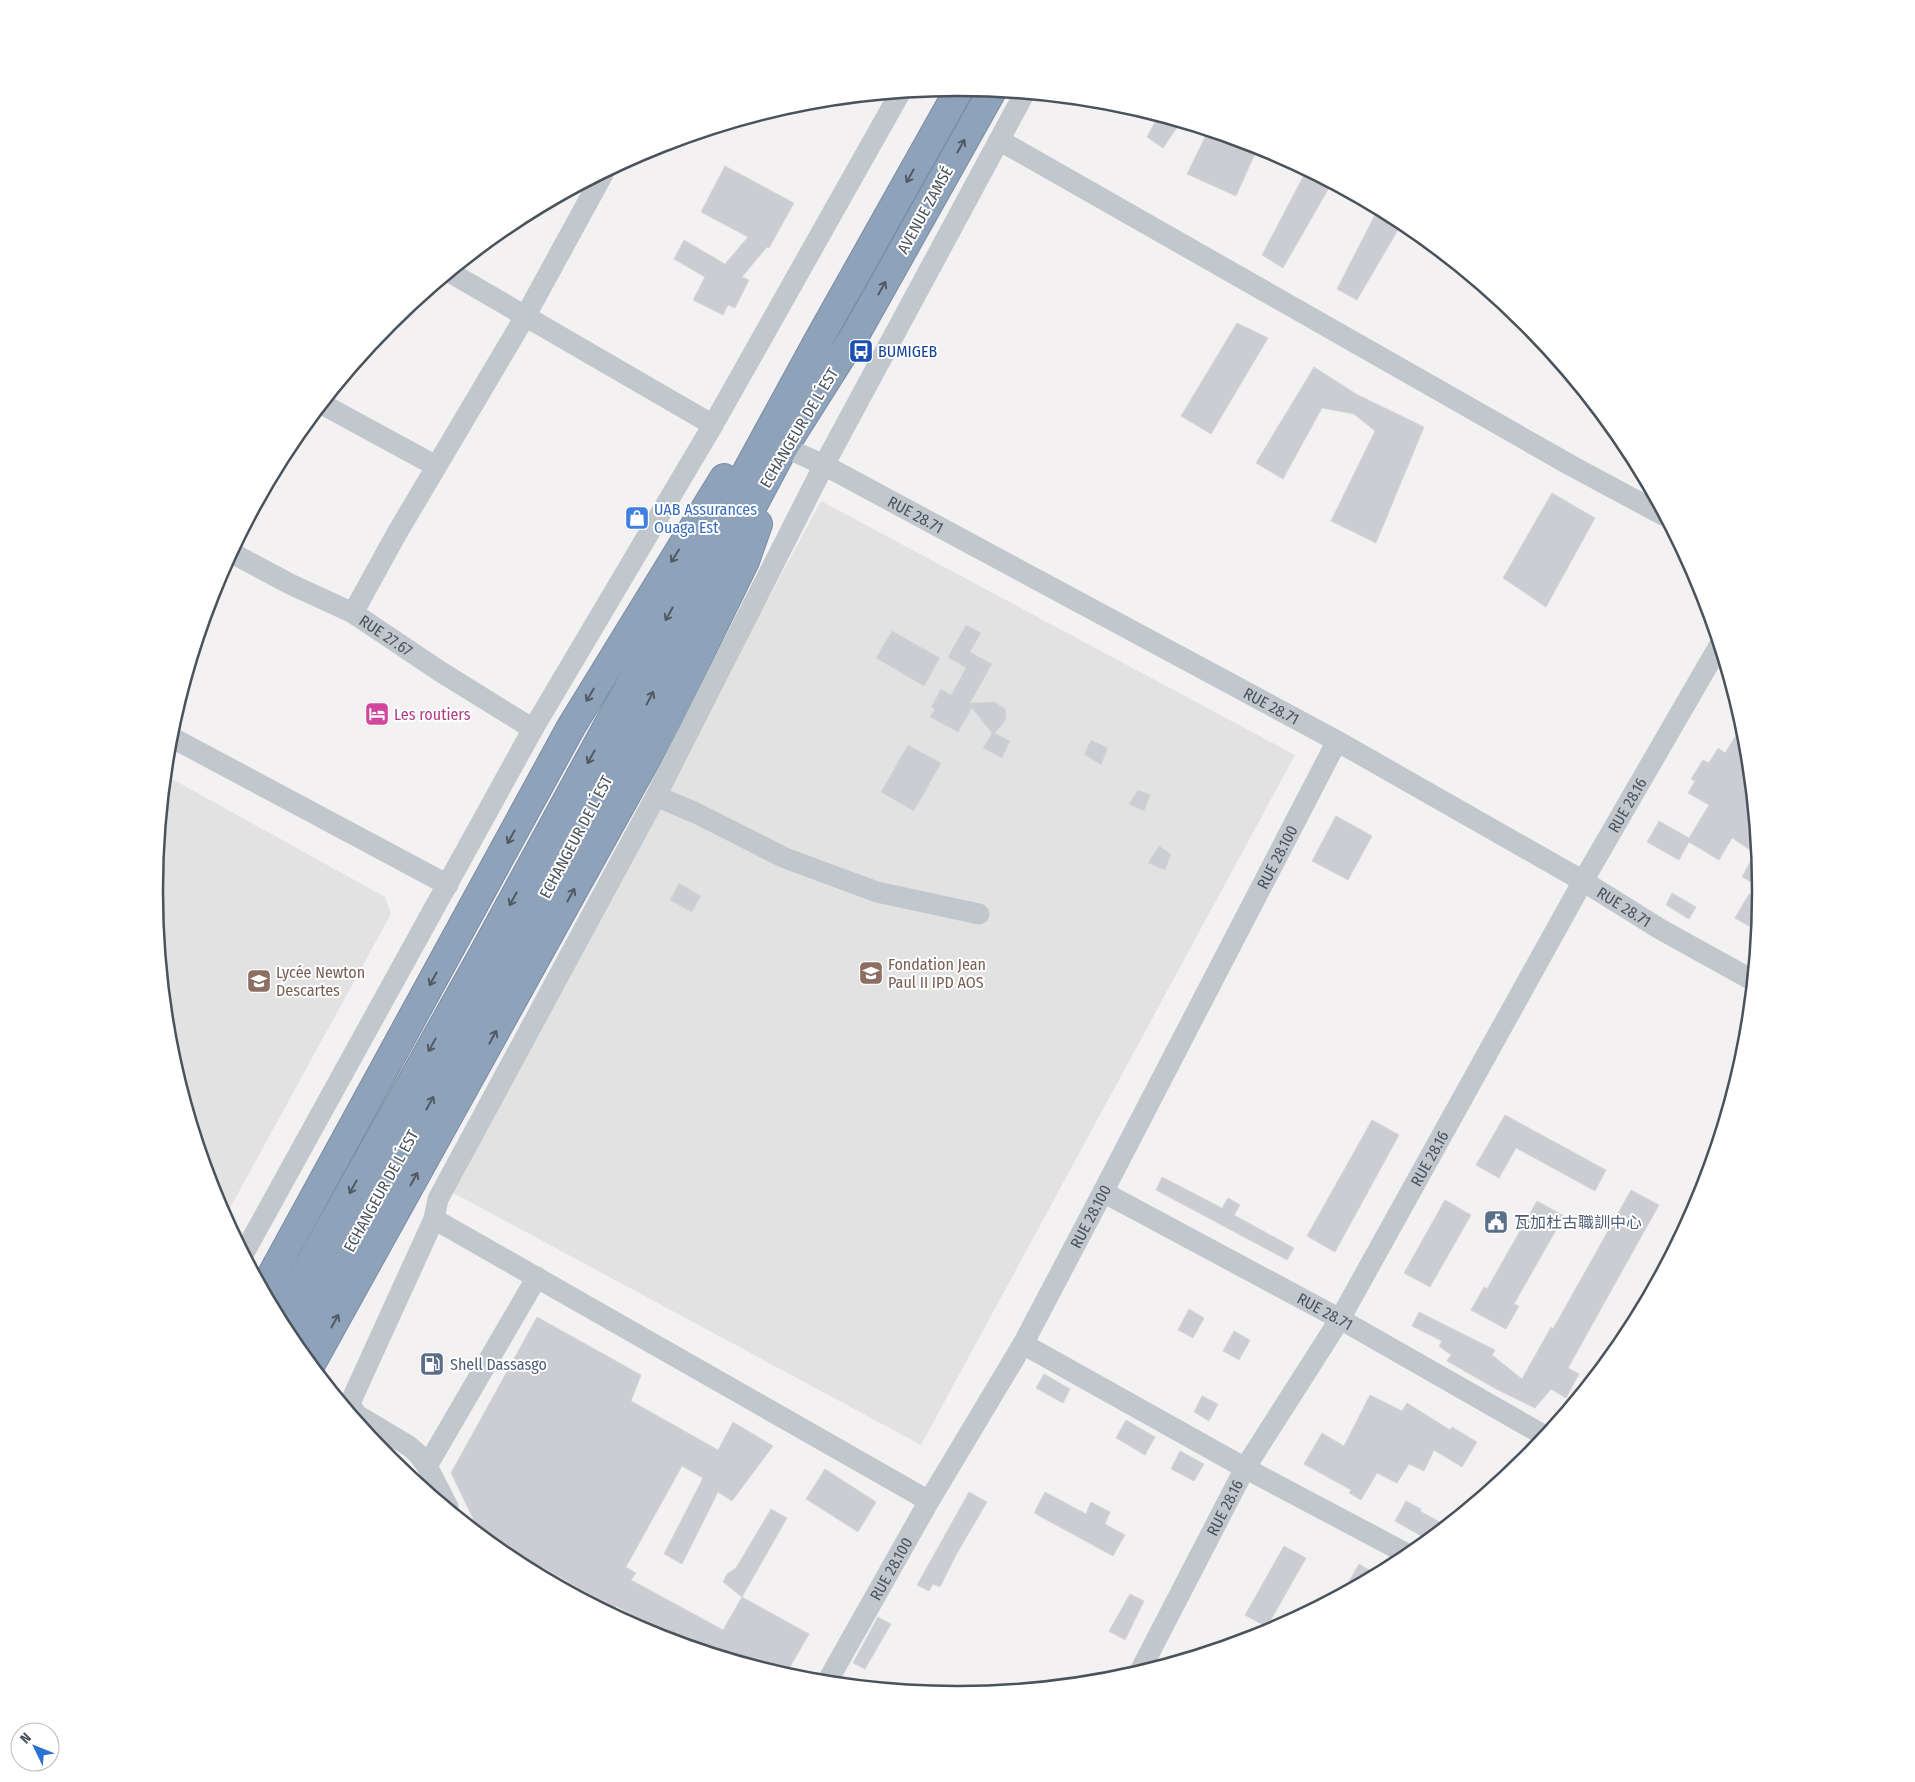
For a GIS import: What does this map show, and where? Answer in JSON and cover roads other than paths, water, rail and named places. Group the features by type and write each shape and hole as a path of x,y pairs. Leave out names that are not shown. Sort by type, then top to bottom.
{"highway":[{"name":"AVENUE ZAMSÉ","path":"835,314 956,96"},
{"name":"AVENUE ZAMSÉ","path":"858,330 989,97"},
{"name":"ECHANGEUR DE L´EST","path":"283,1311 473,972 818,341 835,314"},
{"name":"ECHANGEUR DE L´EST","path":"299,1336 496,986 784,447 858,330"},
{"path":"267,1284 571,727 735,460 818,341"},
{"path":"315,1358 665,725 745,561 784,447"}],"street":[{"path":"247,1247 533,729 713,425 897,99"},
{"path":"352,1405 351,1401 434,1219 438,1199 656,796 824,465 1021,99"},
{"path":"999,140 1570,465 1655,511"},
{"path":"353,613 436,466 526,315 599,182"},
{"path":"456,275 713,425"},
{"path":"327,407 436,466"},
{"name":"RUE 28.71","path":"784,447 824,465 1337,741 1747,977"},
{"name":"RUE 27.67","path":"237,556 290,584 353,613 441,672 533,729"},
{"name":"RUE 28.16","path":"1144,1663 1245,1468 1340,1319 1583,881 1715,653"},
{"path":"177,740 448,885"},
{"name":"RUE 28.100","path":"831,1675 929,1501 1022,1344 1337,741"},
{"path":"656,796 696,813 785,858 877,892 979,914"},
{"name":"RUE 28.71","path":"1103,1192 1340,1319 1539,1432"},
{"path":"434,1219 929,1501"},
{"path":"427,1466 538,1277"},
{"path":"1022,1344 1245,1468 1401,1551"},
{"path":"364,1419 409,1446 427,1466 443,1497"}],"place":[{"name":"BUMIGEB","path":"861,351"},
{"name":"UAB Assurances Ouaga Est","path":"637,518"},
{"name":"Les routiers","path":"377,714"},
{"name":"Fondation Jean Paul II IPD AOS","path":"871,973"},
{"name":"Lycée Newton Descartes","path":"259,981"},
{"name":"瓦加杜古職訓中心","path":"1496,1222"},
{"name":"Shell Dassasgo","path":"432,1364"}]}
